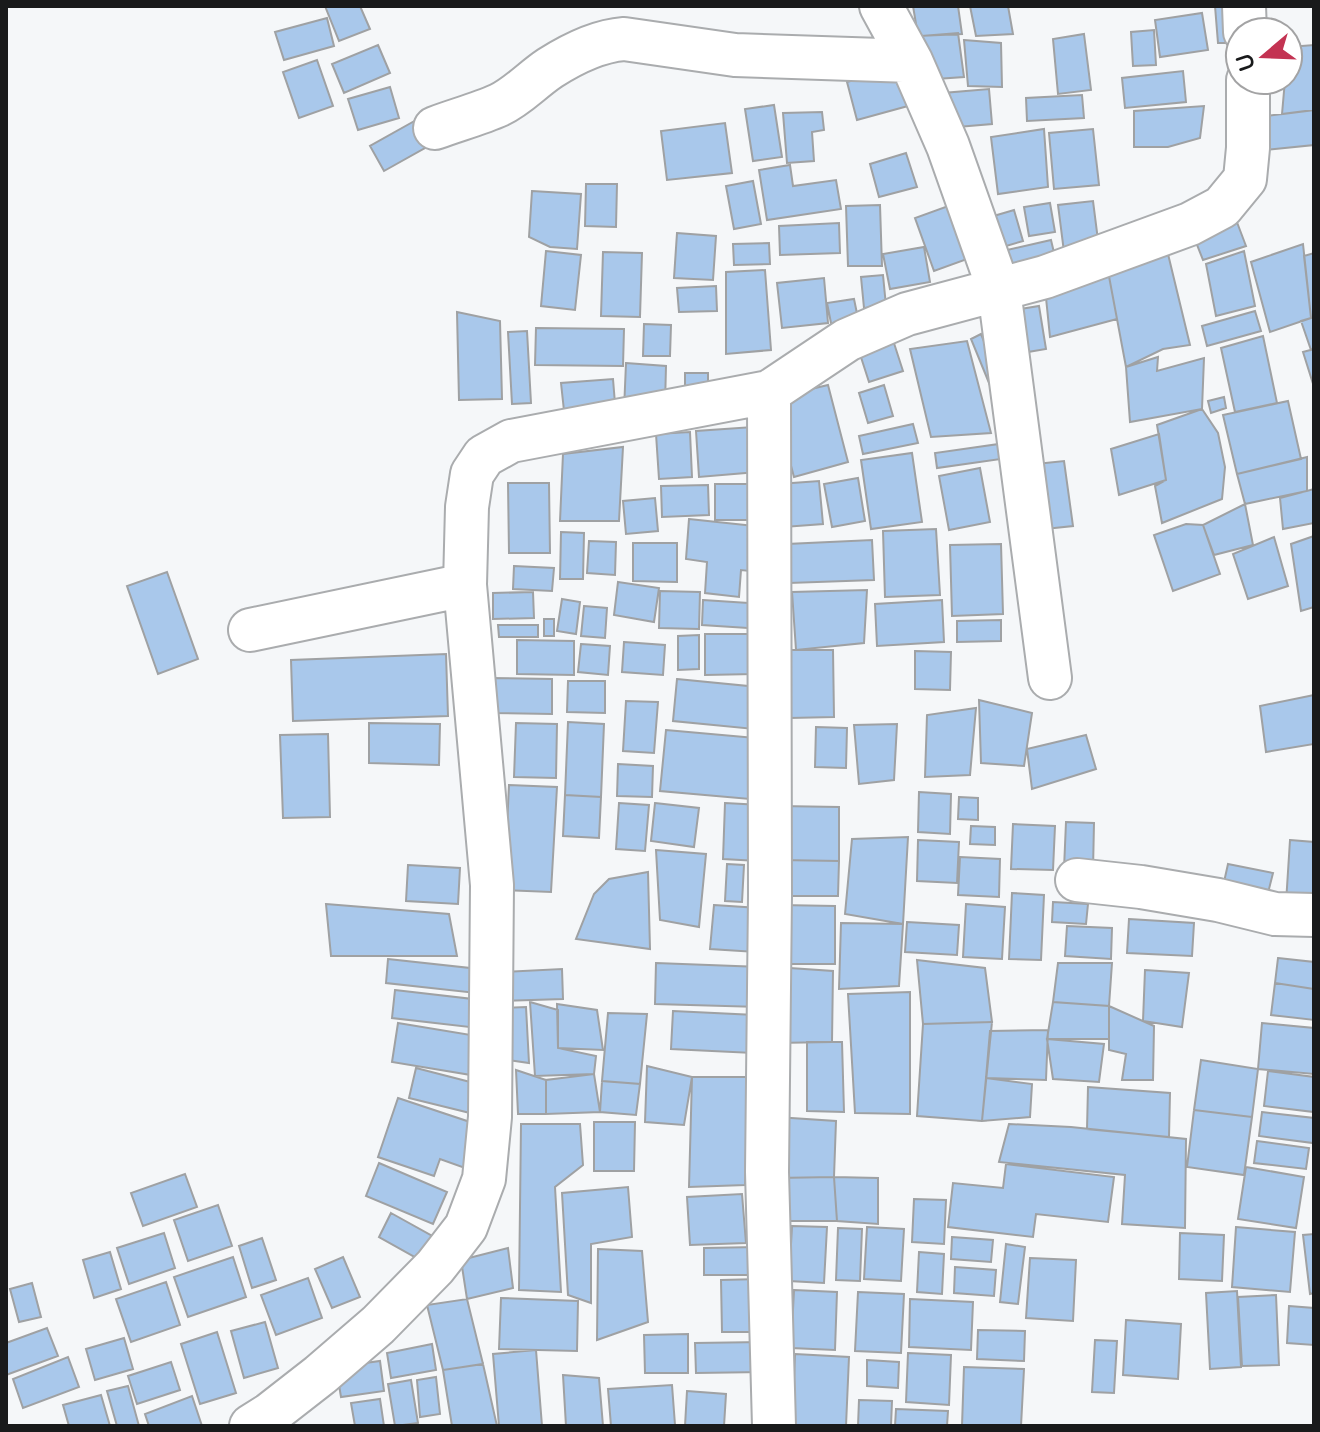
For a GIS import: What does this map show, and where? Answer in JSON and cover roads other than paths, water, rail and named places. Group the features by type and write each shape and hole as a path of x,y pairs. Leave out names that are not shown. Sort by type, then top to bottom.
{"street":[{"path":"881,6 911,61 948,146 999,290 1050,678"},
{"path":"435,128 499,105 571,56 613,40 735,55 911,61"},
{"path":"251,1426 310,1383 378,1325 435,1267 466,1227 484,1179 490,1117 492,885 465,585 467,507 472,474 484,456 511,441 769,392 847,340 907,314 1045,277 1190,224 1222,207 1245,179 1248,96"},
{"path":"769,392 767,1172 774,1426"},
{"path":"250,630 465,585"},
{"path":"1077,880 1218,900 1275,914 1314,915"}]}
